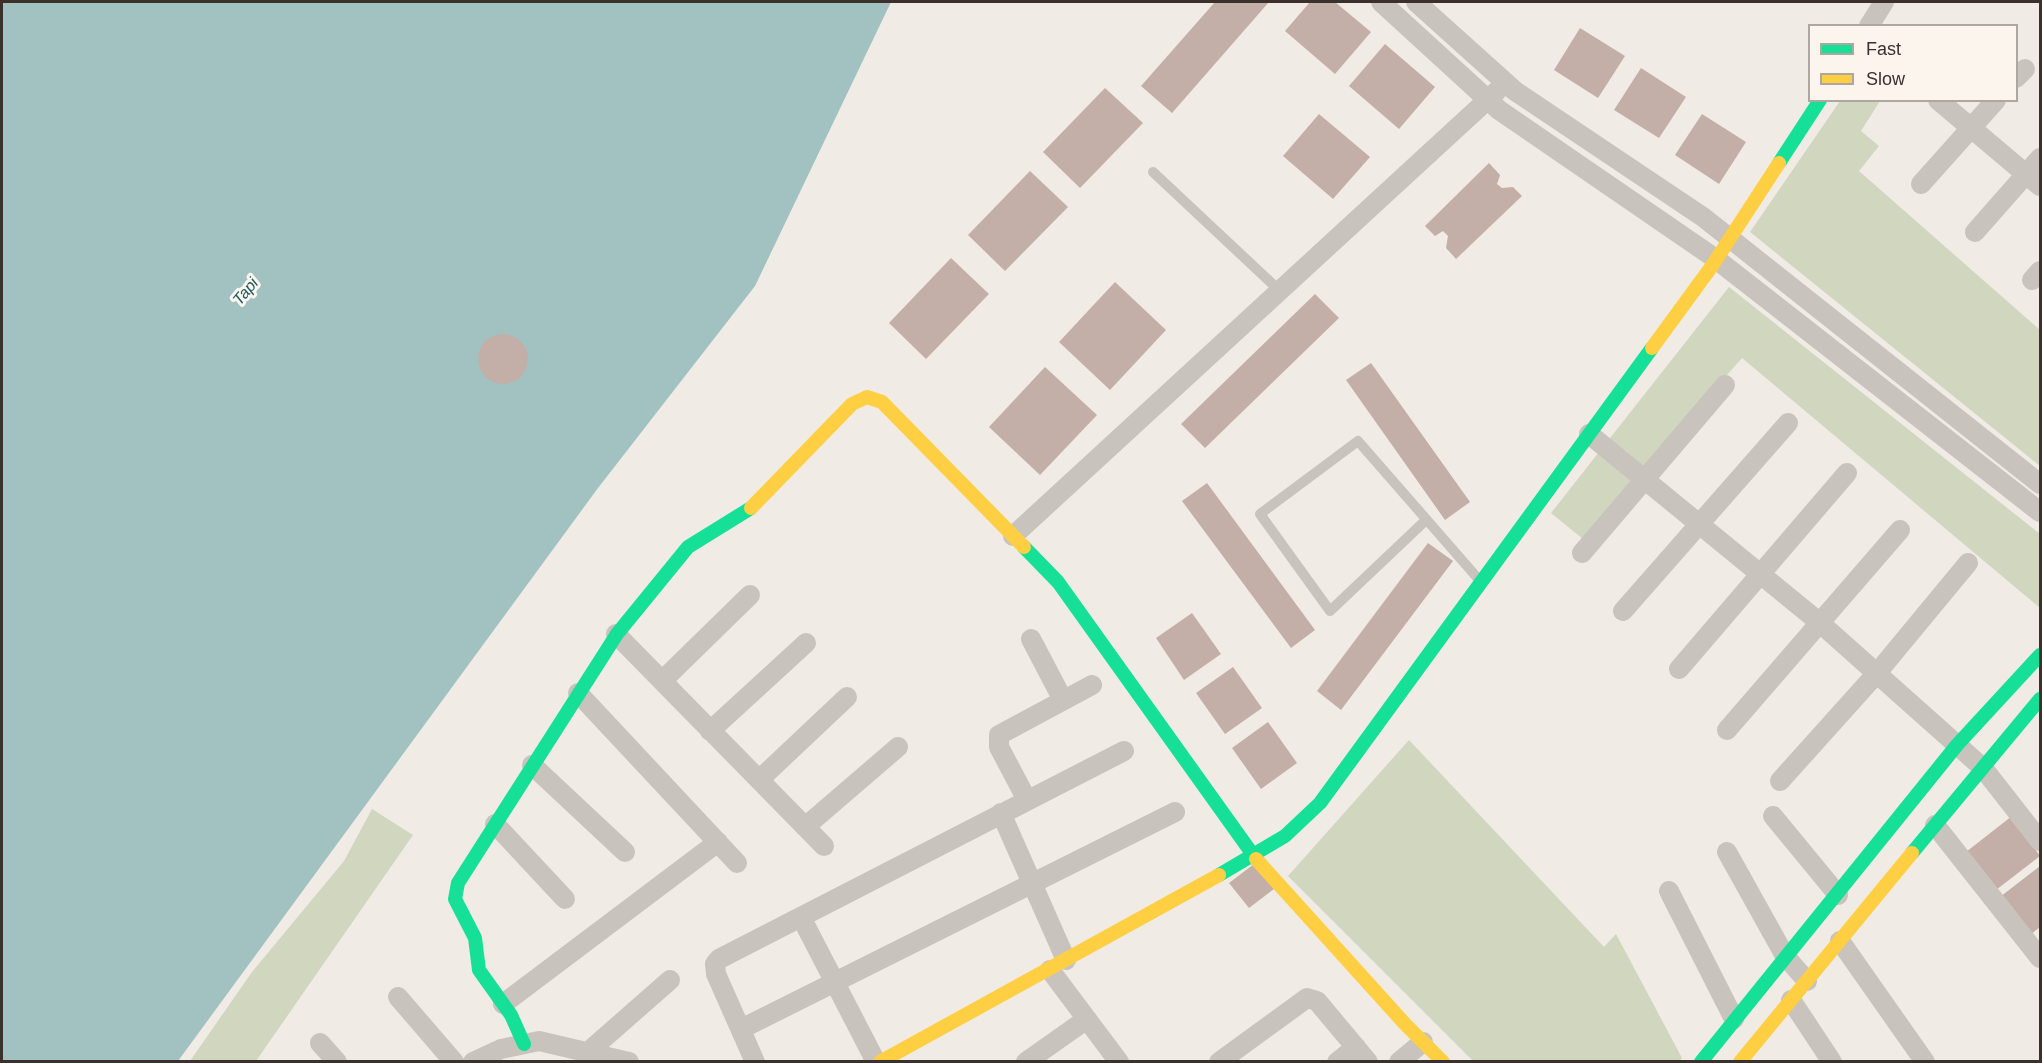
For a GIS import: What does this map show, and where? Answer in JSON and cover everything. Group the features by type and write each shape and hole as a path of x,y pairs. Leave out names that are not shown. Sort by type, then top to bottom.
{"street":[{"path":"1381,2 1489,100 1716,259 2040,512"},
{"path":"1416,2 1505,82 1703,217 1729,240 2040,484"},
{"path":"1870,24 1884,2"},
{"path":"1013,536 1281,292 1489,100 1505,82"},
{"path":"801,917 878,1062 1058,965 1285,836 1320,802 1589,434 1716,259 1819,102"},
{"path":"1940,102 2033,180"},
{"path":"1921,183 1994,102"},
{"path":"1975,232 2033,180 2040,158"},
{"path":"1582,553 1643,478 1725,384"},
{"path":"524,1044 503,1004 479,970 475,938 455,898 458,883 616,634 688,547 749,510 852,404 867,397 882,402 1058,582 1253,856 1443,1062"},
{"path":"1623,611 1788,423"},
{"path":"1589,434 1819,622 1983,768 2040,841"},
{"path":"1679,669 1762,575 1847,473"},
{"path":"1727,730 1900,531"},
{"path":"1780,781 1877,673 1968,563"},
{"path":"662,681 750,596"},
{"path":"616,634 824,846"},
{"path":"1031,639 1063,700"},
{"path":"711,731 806,643"},
{"path":"1701,1062 1957,745 2040,655"},
{"path":"1027,800 999,747 999,735 1092,685"},
{"path":"579,693 737,863"},
{"path":"759,780 847,697"},
{"path":"1740,1062 2040,699"},
{"path":"805,827 898,747"},
{"path":"755,1062 716,974 715,964 719,959 1124,751"},
{"path":"532,765 624,852"},
{"path":"741,1029 1175,812"},
{"path":"1001,813 1034,883 1058,965 1087,1019 1119,1062"},
{"path":"1773,816 1838,895"},
{"path":"495,824 564,899"},
{"path":"1935,825 2040,958"},
{"path":"503,1004 718,842"},
{"path":"1727,852 1785,956 1807,981"},
{"path":"1669,891 1734,1019"},
{"path":"1840,941 1924,1062"},
{"path":"580,1054 670,980"},
{"path":"398,997 454,1062"},
{"path":"1219,1062 1307,998 1317,1001 1362,1054 1337,1062"},
{"path":"1791,1000 1832,1062"},
{"path":"1026,1062 1087,1019"},
{"path":"473,1062 495,1057 524,1044 538,1041 580,1054 628,1062"},
{"path":"1399,1062 1423,1042"},
{"path":"320,1043 337,1062"}],"lane":[{"path":"1153,172 1281,292"},
{"path":"1426,520 1330,611 1260,514 1358,441 1481,582"}],"green space":[{"path":"1839,102 1879,102 1861,131 1879,146 1859,171 2040,330 2040,466 1750,232"},
{"path":"1729,287 2040,534 2040,608 1742,358 1583,539 1551,513"},
{"path":"1409,740 1604,947 1616,934 1682,1058 1679,1062 1473,1061 1288,876"},
{"path":"372,809 413,835 256,1061 190,1061 252,972 344,861"}],"water":[{"name":"Tapi","path":"2,2 891,2 755,286 598,488 178,1061 2,1061"}],"building":[{"path":"1215,2 1269,2 1172,113 1141,86"},
{"path":"1310,2 1335,2 1371,32 1335,74 1285,31"},
{"path":"1580,28 1625,56 1598,98 1554,70"},
{"path":"1385,44 1435,87 1399,129 1349,86"},
{"path":"1641,68 1686,97 1659,138 1614,110"},
{"path":"1105,88 1143,123 1080,188 1043,152"},
{"path":"1319,114 1370,157 1333,199 1283,156"},
{"path":"1702,114 1746,142 1719,184 1675,155"},
{"path":"1489,163 1500,175 1497,184 1502,188 1513,187 1522,196 1456,259 1446,248 1448,236 1443,231 1435,236 1425,226"},
{"path":"1030,171 1068,207 1005,271 968,235"},
{"path":"951,258 989,294 926,359 889,323"},
{"path":"1115,282 1166,330 1110,390 1059,342"},
{"path":"1315,294 1339,318 1205,448 1181,424"},
{"path":"498,334 508,334 521,341 528,354 528,364 521,377 508,384 498,384 489,380 482,373 478,364 478,354 482,345 489,338"},
{"path":"1371,363 1470,502 1445,520 1346,380"},
{"path":"1045,367 1097,415 1040,475 989,427"},
{"path":"1207,483 1315,630 1291,648 1182,501"},
{"path":"1428,543 1453,561 1341,710 1317,691"},
{"path":"1192,613 1221,654 1184,680 1156,638"},
{"path":"1233,667 1262,708 1225,734 1196,693"},
{"path":"1268,722 1297,763 1261,789 1232,748"},
{"path":"2012,816 2040,856 1996,890 1966,852"},
{"path":"1254,864 1274,889 1249,908 1229,883"},
{"path":"2040,866 2040,927 2030,935 2000,897"}],"traffic: fast":[{"path":"1779,163 1819,102"},
{"path":"1219,875 1285,836 1320,803 1652,348"},
{"path":"524,1044 511,1015 479,970 475,938 455,899 458,883 617,634 688,547 751,508"},
{"path":"1024,547 1058,582 1256,859"},
{"path":"1701,1062 1957,745 2040,655"},
{"path":"1912,853 2040,699"}],"traffic: slow":[{"path":"1652,348 1712,266 1779,163"},
{"path":"751,508 852,404 867,397 882,402 1024,547"},
{"path":"1740,1062 1912,853"},
{"path":"1256,859 1405,1024 1443,1062"},
{"path":"880,1062 1219,875"}]}
